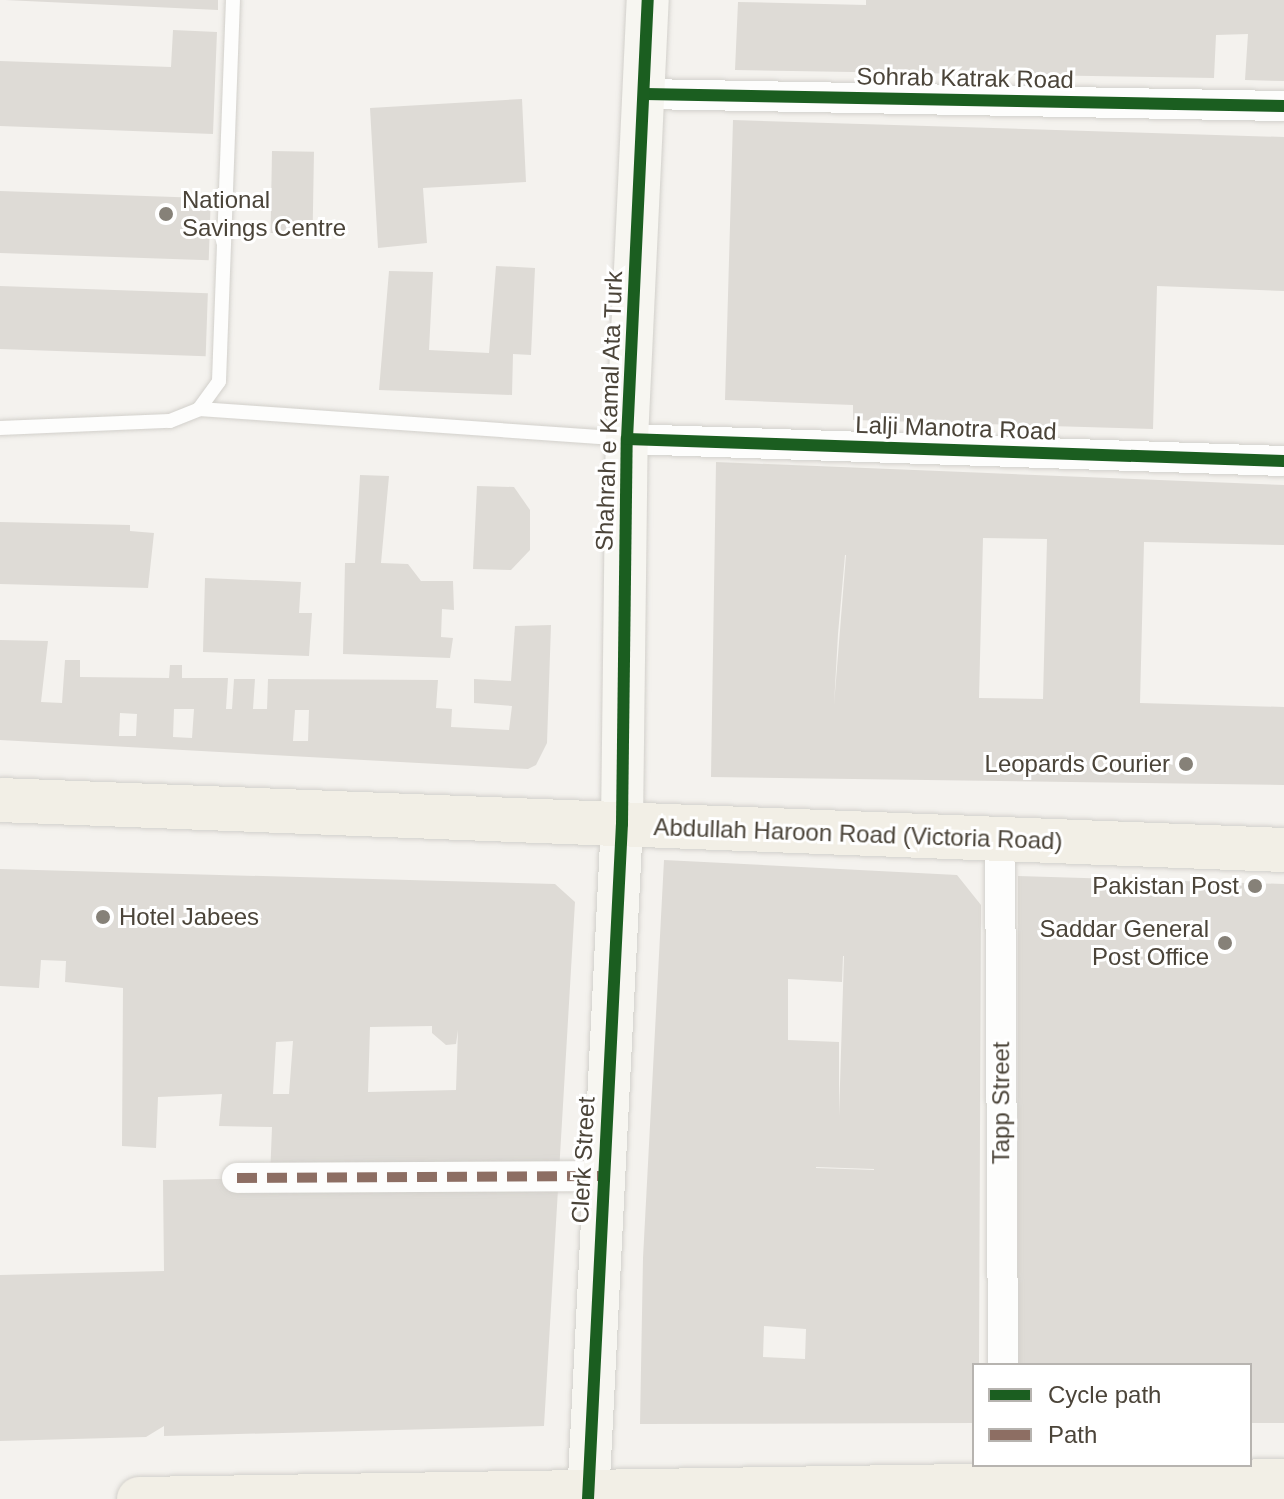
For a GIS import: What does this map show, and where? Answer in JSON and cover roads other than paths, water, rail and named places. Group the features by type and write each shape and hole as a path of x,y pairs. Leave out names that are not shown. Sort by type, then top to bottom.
{"main road":[{"name":"Abdullah Haroon Road (Victoria Road)","path":"0,800 1284,850"},
{"path":"139,1499 822,1494 998,1484 1170,1491 1284,1481"}],"street":[{"name":"Shahrah e Kamal Ata Turk","path":"622,824 627,439 648,0"},
{"name":"Sohrab Katrak Road","path":"645,94 1284,106"},
{"name":"Lalji Manotra Road","path":"627,439 1284,461"},
{"name":"Clerk Street","path":"588,1495 622,824"},
{"name":"Tapp Street","path":"1000,840 1003,1363"},
{"path":"237,1178 604,1176"}],"lane":[{"path":"199,409 219,381 233,0"},
{"path":"0,428 170,421 199,409 627,439"}],"place":[{"name":"National Savings Centre","path":"166,214"},
{"name":"Leopards Courier","path":"1186,764"},
{"name":"Pakistan Post","path":"1255,886"},
{"name":"Hotel Jabees","path":"103,917"},
{"name":"Saddar General Post Office","path":"1225,943"}]}
